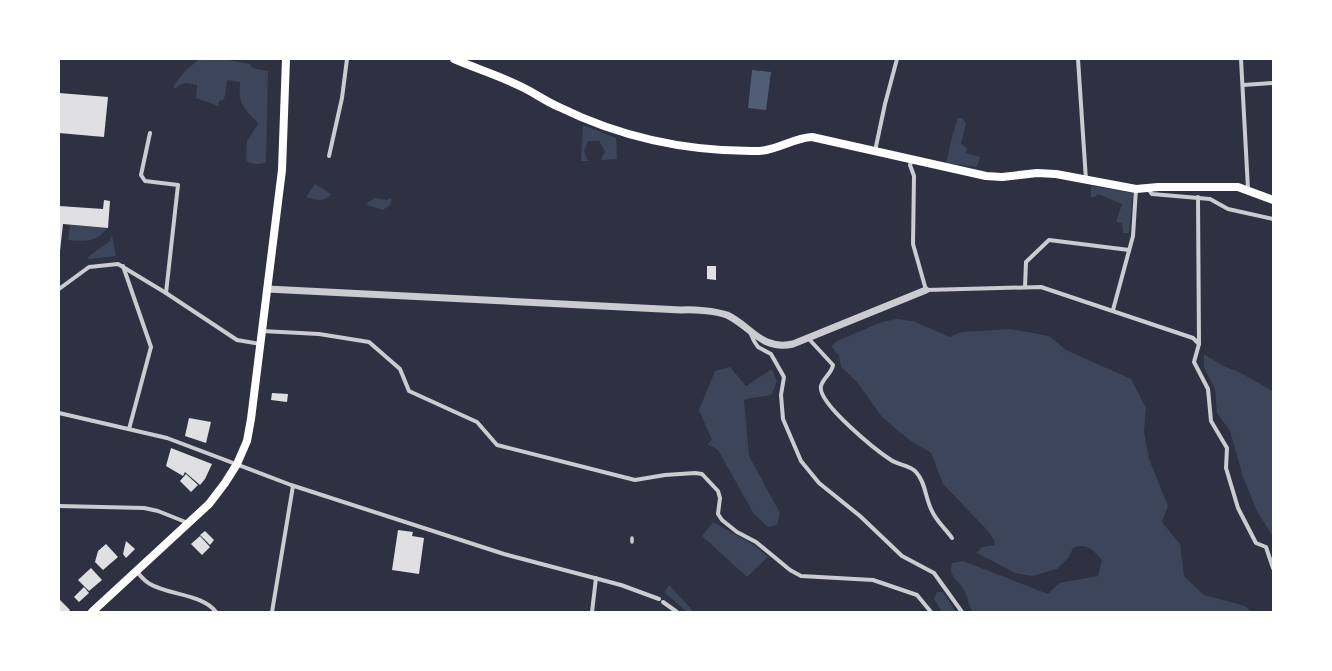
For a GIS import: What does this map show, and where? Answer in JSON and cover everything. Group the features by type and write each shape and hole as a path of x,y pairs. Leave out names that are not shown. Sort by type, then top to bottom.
{"main road":[{"path":"92,612 209,504 237,464 247,441 261,344 282,170 286,59"},
{"path":"454,59 524,88 574,114 621,132 670,145 702,149 765,150 803,138 812,138 994,177 1051,173 1136,189 1158,187 1238,187 1248,189 1273,200"}],"street":[{"path":"329,156 342,98 347,59"},
{"path":"875,151 885,104 897,59"},
{"path":"1078,59 1086,180"},
{"path":"1241,59 1248,189"},
{"path":"1243,85 1273,82"},
{"path":"150,132 141,175 145,181 178,185 166,294"},
{"path":"912,160 910,165 914,176 913,244 926,290"},
{"path":"1113,310 1133,236 1136,189"},
{"path":"1148,189 1152,194 1210,198 1228,209 1273,219"},
{"path":"1198,197 1199,344 1194,362 1208,389 1210,421 1227,448 1226,468 1238,508 1256,543 1266,547 1273,568"},
{"path":"1025,287 1026,262 1050,240 1055,239 1129,250"},
{"path":"59,289 89,267 118,264 236,340 261,344"},
{"path":"123,266 151,347 129,429"},
{"path":"267,289 681,310 690,309 726,315 760,339 780,346 793,344 926,290 1041,287 1193,338 1199,344"},
{"path":"262,331 319,334 369,342 400,368 409,391 477,422 497,445 635,480 665,475 702,474 718,491 720,498 718,514 722,520 737,532 756,542 796,573 801,576 873,580 917,595 931,612"},
{"path":"750,331 754,342 758,347 771,354 784,377 781,395 783,419 801,461 819,483 860,516 902,556 934,573 962,612"},
{"path":"808,338 833,365 821,386 822,395 844,420 869,444 893,461 914,470 922,480 932,512 952,538"},
{"path":"59,413 172,440 293,486 532,563 596,578 642,592 659,599"},
{"path":"272,612 293,486"},
{"path":"59,506 144,508 158,511 188,523"},
{"path":"136,570 150,584 212,606 216,612"},
{"path":"592,612 596,578"},
{"path":"663,602 677,612"}],"shaded area":[{"path":"199,59 222,59 250,64 252,68 268,71 266,162 256,164 250,163 246,160 247,141 258,124 242,103 240,96 240,82 227,80 225,96 223,100 219,101 218,106 196,98 197,85 186,83 178,86 176,89 173,87 184,72"},
{"path":"752,70 771,72 766,110 748,108"},
{"path":"958,118 962,118 966,123 961,144 967,148 966,153 980,157 977,167 946,163"},
{"path":"583,125 616,138 617,159 601,160 605,151 599,141 588,141 584,151 588,161 581,161"},
{"path":"315,184 331,194 322,200 306,197"},
{"path":"1091,186 1133,193 1129,233 1123,233 1122,223 1116,222 1122,204 1098,194 1095,197 1091,197"},
{"path":"376,198 387,200 390,198 392,200 390,205 383,210 367,205 368,202"},
{"path":"70,225 107,228 103,233 94,239 84,241 68,240"},
{"path":"112,235 116,256 89,259 88,257 110,241"},
{"path":"896,319 913,321 950,337 961,332 1010,329 1049,336 1066,350 1131,379 1146,408 1144,432 1149,459 1168,506 1162,522 1180,544 1184,576 1204,595 1245,606 1251,612 973,612 964,590 953,576 951,568 952,563 963,561 1048,594 1059,583 1098,576 1102,560 1089,548 1078,546 1073,548 1069,557 1057,569 1032,576 1015,573 977,553 982,547 995,545 989,532 943,484 931,453 908,439 882,417 857,382 841,367 839,355 835,352 832,346 837,341 882,322"},
{"path":"1204,354 1223,366 1239,372 1273,391 1273,537 1257,511 1243,477 1230,431 1217,413 1215,389 1204,368"},
{"path":"730,367 746,386 772,369 777,381 772,394 744,400 749,456 780,513 777,525 768,527 754,514 718,450 707,444 712,440 699,410 715,371"},
{"path":"713,522 754,545 768,557 747,577 702,536"},
{"path":"669,585 694,612 687,612 664,592"},
{"path":"937,592 943,592 956,612 942,612 934,599"}],"building":[{"path":"59,93 108,97 104,137 59,133"},
{"path":"104,200 110,201 108,228 63,224 59,260 59,206 103,209"},
{"path":"707,266 716,266 716,280 707,279"},
{"path":"272,393 288,394 287,402 271,400"},
{"path":"189,418 211,422 206,443 185,436"},
{"path":"171,448 212,464 205,479 200,485 185,472 183,476 166,466"},
{"path":"186,474 198,485 191,492 180,481"},
{"path":"398,530 413,532 412,536 424,538 419,574 392,570"},
{"path":"205,531 214,540 210,545 200,535"},
{"path":"200,536 210,547 202,555 191,544"},
{"path":"126,541 135,549 126,558 123,554"},
{"path":"106,544 118,557 103,570 95,562 98,551"},
{"path":"91,568 102,580 89,591 78,580"},
{"path":"84,587 89,593 79,602 74,597"},
{"path":"59,599 70,610 68,612 59,612"}]}
